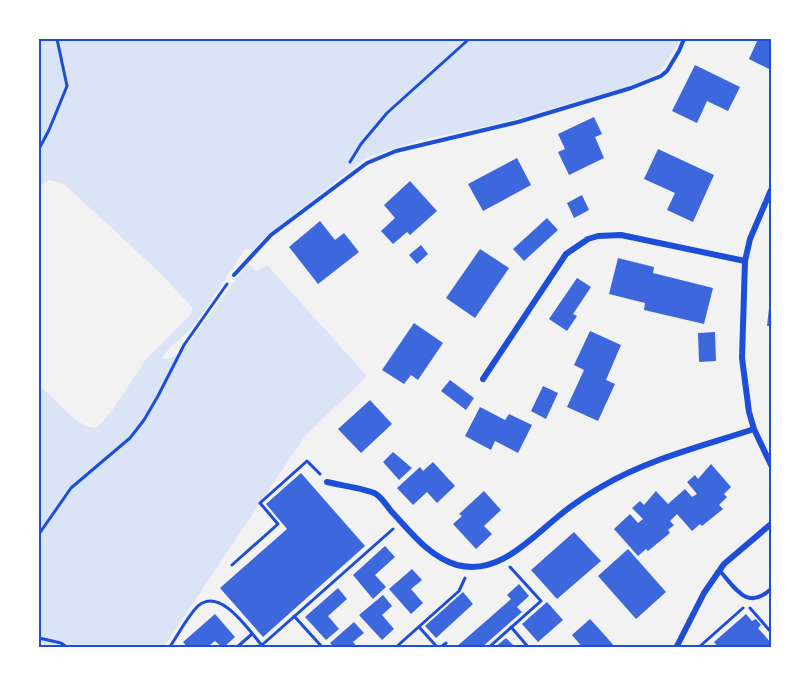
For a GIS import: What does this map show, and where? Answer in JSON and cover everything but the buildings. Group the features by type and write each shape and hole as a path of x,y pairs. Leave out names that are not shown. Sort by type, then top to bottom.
{"street":[{"path":"771,190 750,239 745,261 742,358 749,412 754,429 771,465"},
{"path":"483,379 566,254 588,239 621,235 745,261"},
{"path":"327,482 376,494 426,548 443,560 471,567 491,564 503,559 523,546 562,513 602,487 664,458 754,429"},
{"path":"676,648 704,593 720,570 739,549 771,524"}],"lane":[{"path":"234,275 272,235 350,173 376,158 396,151 518,122 550,111 613,95 648,82 667,71 684,39"},
{"path":"720,570 745,597 754,599 771,589"}],"path":[{"path":"39,149 68,86 57,39"},
{"path":"350,173 349,164 352,156 387,112 469,39"},
{"path":"39,534 71,488 123,445 144,420 184,345 234,275"},
{"path":"232,565 278,524 260,503 308,461 327,482"},
{"path":"169,648 196,607 206,601 219,601 229,608 263,646 401,521"},
{"path":"488,648 540,601 503,559"},
{"path":"395,648 459,591 471,567"},
{"path":"698,648 747,605 771,632"},
{"path":"294,616 323,648"},
{"path":"419,627 439,648 446,643"},
{"path":"511,627 529,648"},
{"path":"236,648 252,634"},
{"path":"39,638 68,648"}],"shaded area":[{"path":"39,39 681,39 662,69 644,82 502,123 421,140 366,158 258,243 255,249 245,249 195,324 162,358 168,359 181,353 246,266 250,265 256,271 267,265 367,376 305,436 163,648 39,648 39,385 77,421 88,427 96,428 111,412 146,359 190,315 193,308 159,272 64,184 49,180 39,186"}]}
